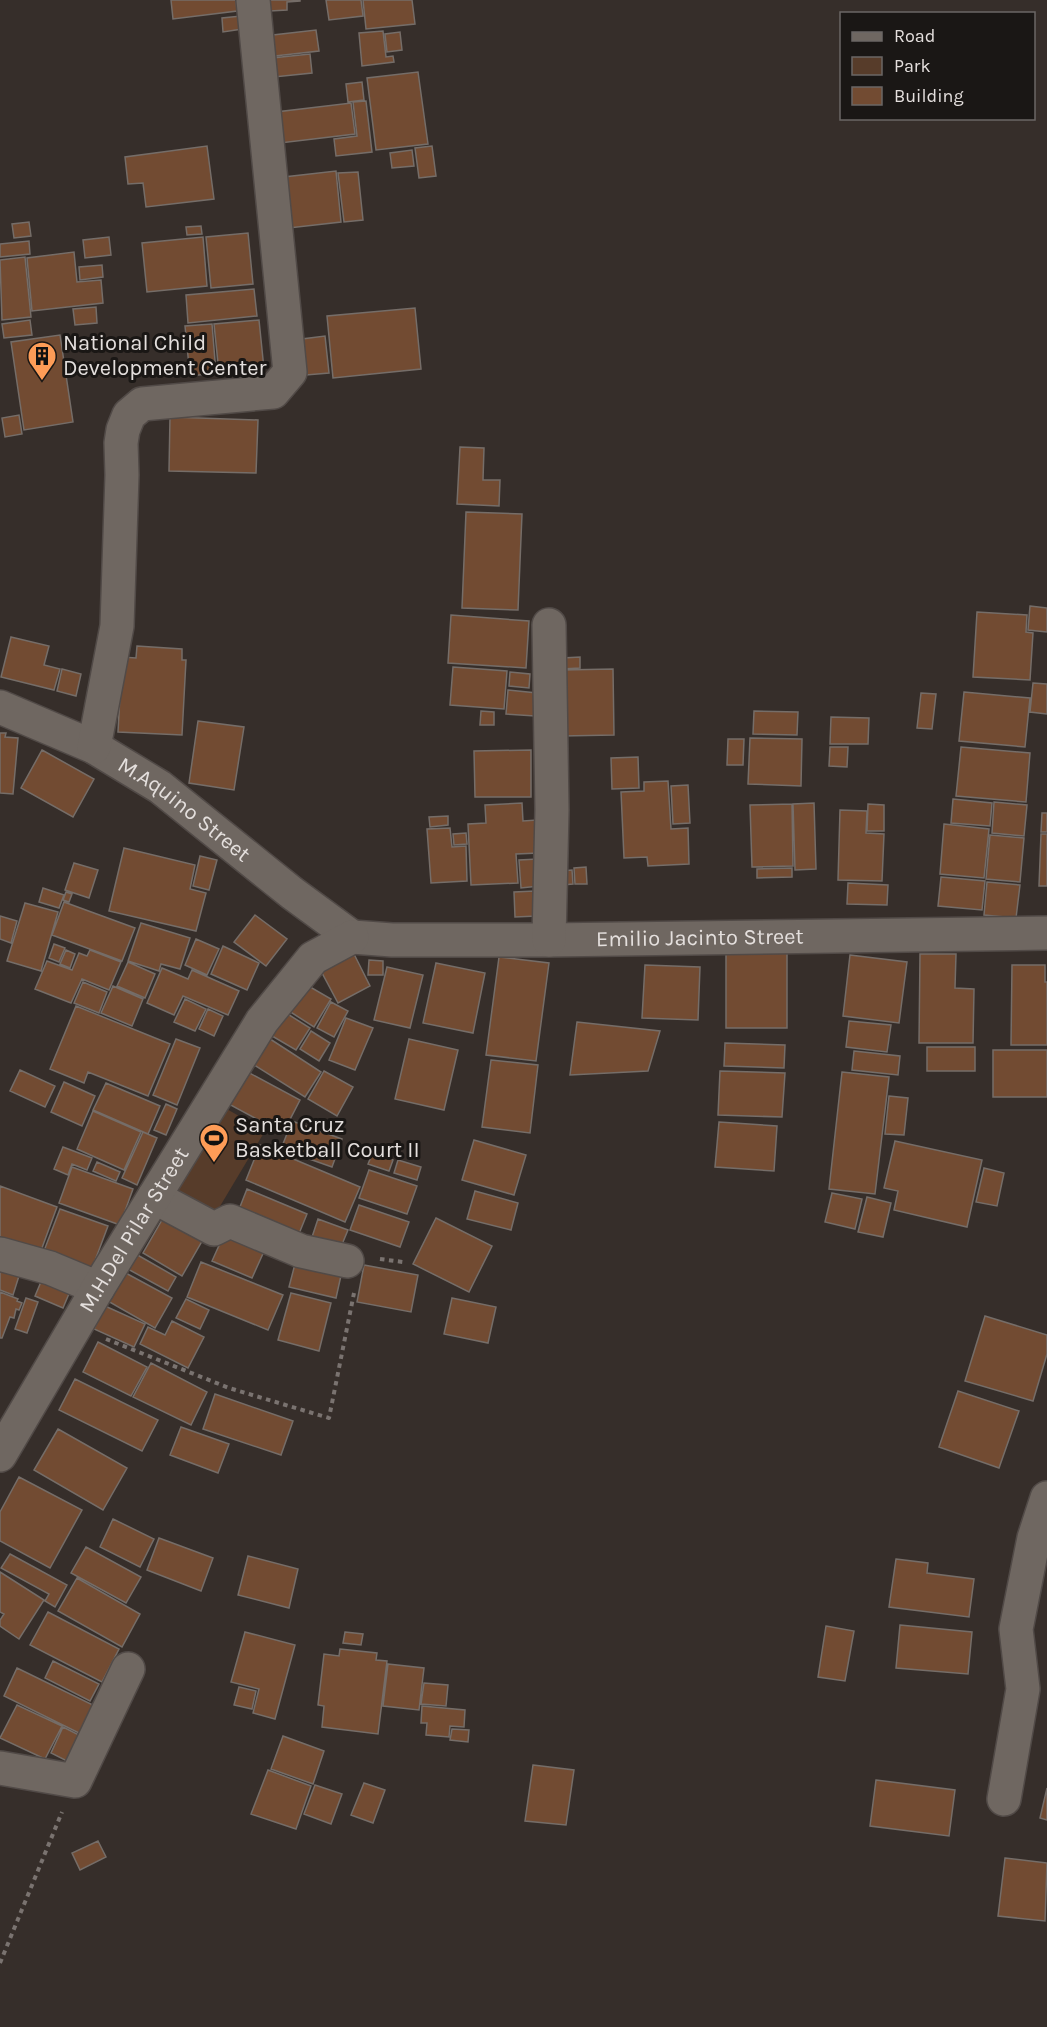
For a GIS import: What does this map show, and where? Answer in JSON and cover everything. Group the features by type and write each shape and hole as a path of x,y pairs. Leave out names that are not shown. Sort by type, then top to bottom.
{"street":[{"path":"94,747 117,626 121,442 129,416 141,404 273,392 290,372 253,0"},
{"path":"549,625 552,810 549,940"},
{"name":"M.Aquino Street","path":"0,707 94,747 160,787 352,937"},
{"name":"Emilio Jacinto Street","path":"352,937 392,940 549,940 1047,933"},
{"name":"M.H.Del Pilar Street","path":"0,1455 74,1327 262,1021 313,957 352,937"},
{"path":"154,1197 214,1229 230,1221 301,1251 358,1270"},
{"path":"0,1254 50,1268 98,1288"},
{"path":"1004,1799 1023,1689 1016,1629 1034,1538 1047,1498"},
{"path":"0,1768 75,1781 128,1669"}],"path":[{"path":"74,1327 174,1364 230,1388 329,1418 358,1270 403,1262"},
{"path":"0,1963 75,1781"}],"green space":[{"name":"Santa Cruz Basketball Court II","path":"218,1104 265,1131 210,1223 163,1196"}],"building":[{"path":"171,0 236,0 237,11 173,19"},
{"path":"270,0 300,1 287,2 287,10 270,11"},
{"path":"326,0 361,0 363,16 329,20"},
{"path":"363,0 412,0 415,24 366,29"},
{"path":"241,16 242,29 223,32 222,18"},
{"path":"316,30 319,51 266,57 264,36"},
{"path":"383,31 386,57 393,56 394,62 362,66 359,33"},
{"path":"400,32 402,50 387,52 385,34"},
{"path":"310,54 312,73 274,77 272,58"},
{"path":"418,72 428,144 376,150 367,78"},
{"path":"362,82 364,100 348,102 346,84"},
{"path":"366,101 372,152 336,156 334,139 357,136 353,102"},
{"path":"351,103 355,134 280,143 276,112"},
{"path":"207,146 214,199 146,207 143,183 128,184 125,157"},
{"path":"432,146 436,176 419,178 415,148"},
{"path":"412,150 414,166 392,168 390,153"},
{"path":"336,171 341,222 280,229 275,178"},
{"path":"358,172 363,220 344,222 338,173"},
{"path":"29,222 31,236 14,238 12,224"},
{"path":"201,226 202,234 187,235 186,227"},
{"path":"248,233 253,284 211,288 206,237"},
{"path":"109,237 111,255 85,258 83,240"},
{"path":"203,237 207,286 147,292 142,243"},
{"path":"29,241 30,254 0,257 0,244"},
{"path":"74,252 77,282 101,280 103,303 32,311 27,258"},
{"path":"25,257 31,317 2,320 0,260"},
{"path":"102,265 103,277 80,280 79,267"},
{"path":"254,289 257,316 188,323 186,295"},
{"path":"96,307 97,323 75,325 73,309"},
{"path":"415,308 421,369 333,378 327,316"},
{"path":"30,320 32,335 4,338 2,324"},
{"path":"259,320 264,369 219,373 214,324"},
{"path":"212,324 216,373 190,376 185,326"},
{"name":"National Child Development Center","path":"60,335 73,422 24,430 11,342"},
{"path":"325,336 329,373 306,375 302,339"},
{"path":"19,415 22,434 5,437 2,418"},
{"path":"170,417 258,420 256,473 169,471"},
{"path":"460,447 484,448 483,480 500,480 499,506 457,504"},
{"path":"466,512 522,514 518,610 462,608"},
{"path":"1030,606 1047,608 1047,632 1028,630"},
{"path":"977,612 1027,615 1026,632 1033,633 1030,680 973,677"},
{"path":"451,615 529,621 526,668 448,663"},
{"path":"11,637 49,646 44,665 60,669 54,690 1,677"},
{"path":"137,646 182,649 182,660 186,660 182,735 118,732 122,657 136,658"},
{"path":"580,657 580,668 562,669 562,658"},
{"path":"453,667 507,671 504,709 450,705"},
{"path":"62,669 81,674 76,696 57,691"},
{"path":"613,669 614,735 562,736 562,670"},
{"path":"510,672 530,674 529,688 509,686"},
{"path":"1033,683 1047,684 1047,714 1030,712"},
{"path":"508,690 537,693 535,716 506,714"},
{"path":"964,692 1030,698 1025,747 959,741"},
{"path":"921,693 936,694 932,729 917,728"},
{"path":"481,711 494,712 494,725 480,725"},
{"path":"754,711 798,712 797,735 753,734"},
{"path":"831,717 869,718 868,744 830,744"},
{"path":"198,721 244,727 234,790 189,783"},
{"path":"0,733 6,733 5,737 18,738 13,794 0,793"},
{"path":"750,738 802,739 801,786 748,784"},
{"path":"728,739 744,739 743,765 727,765"},
{"path":"830,747 848,747 847,767 829,766"},
{"path":"961,747 1030,753 1026,802 956,796"},
{"path":"42,750 94,779 73,817 21,788"},
{"path":"531,750 531,797 475,797 474,751"},
{"path":"638,757 639,788 612,789 611,758"},
{"path":"668,781 671,829 688,828 689,864 648,866 647,857 624,858 621,792 644,791 644,782"},
{"path":"688,785 690,823 673,824 671,786"},
{"path":"953,799 992,803 990,826 951,823"},
{"path":"994,802 1027,805 1024,836 992,833"},
{"path":"522,803 523,821 537,820 539,853 516,854 518,883 471,885 468,824 486,823 485,805"},
{"path":"814,803 816,869 795,870 793,804"},
{"path":"792,804 793,866 752,867 750,805"},
{"path":"868,804 884,805 884,831 867,831"},
{"path":"840,810 867,811 866,833 884,834 882,881 838,880"},
{"path":"1042,813 1047,813 1047,832 1041,832"},
{"path":"448,816 448,825 430,827 429,817"},
{"path":"944,824 989,829 984,878 940,874"},
{"path":"450,828 452,847 466,846 467,881 431,883 427,829"},
{"path":"466,833 467,844 454,845 453,834"},
{"path":"1041,834 1047,834 1047,886 1039,886"},
{"path":"990,835 1024,838 1020,882 986,879"},
{"path":"124,848 195,865 190,889 206,893 196,931 109,911"},
{"path":"200,856 217,860 209,890 193,886"},
{"path":"538,859 539,886 521,888 519,860"},
{"path":"74,863 98,870 89,898 65,890"},
{"path":"586,867 587,884 575,884 574,868"},
{"path":"792,868 792,877 757,878 757,869"},
{"path":"572,870 573,884 562,885 561,871"},
{"path":"941,877 985,881 982,910 938,906"},
{"path":"987,882 1020,885 1016,918 984,915"},
{"path":"848,883 888,885 887,905 847,904"},
{"path":"43,888 64,895 59,908 39,902"},
{"path":"535,891 537,916 515,917 514,892"},
{"path":"66,892 72,894 69,902 63,900"},
{"path":"64,902 135,928 122,961 52,935"},
{"path":"25,903 58,912 41,971 7,961"},
{"path":"255,915 287,939 266,966 234,942"},
{"path":"0,916 17,921 11,943 0,939"},
{"path":"141,923 190,938 180,969 161,964 159,971 128,961"},
{"path":"196,939 219,949 207,975 185,965"},
{"path":"54,944 65,948 59,962 49,958"},
{"path":"223,946 259,963 247,990 211,974"},
{"path":"66,950 75,954 70,968 60,964"},
{"path":"90,950 121,962 109,990 82,979 71,1003 35,989 47,961 72,970 79,953 87,956"},
{"path":"726,951 787,951 787,1028 726,1028"},
{"path":"354,954 370,986 338,1003 321,971"},
{"path":"920,954 956,954 955,988 974,989 973,1043 919,1043"},
{"path":"850,955 907,962 899,1023 843,1016"},
{"path":"499,957 549,963 536,1061 486,1055"},
{"path":"369,960 383,961 383,975 368,975"},
{"path":"128,962 155,974 145,998 117,986"},
{"path":"436,963 485,973 473,1033 423,1023"},
{"path":"645,965 700,967 698,1020 642,1018"},
{"path":"1012,965 1045,965 1047,1045 1011,1045"},
{"path":"387,967 423,975 410,1028 374,1020"},
{"path":"162,968 188,979 192,970 239,991 228,1015 183,996 174,1015 147,1003"},
{"path":"83,982 107,992 99,1013 74,1003"},
{"path":"305,984 331,999 314,1027 289,1011"},
{"path":"113,986 143,999 132,1026 101,1013"},
{"path":"185,999 206,1009 195,1031 174,1022"},
{"path":"331,1002 348,1011 334,1037 317,1028"},
{"path":"76,1006 170,1044 148,1096 88,1072 84,1083 50,1069"},
{"path":"208,1009 223,1016 214,1036 199,1029"},
{"path":"286,1013 310,1028 296,1050 272,1036"},
{"path":"346,1018 373,1028 355,1070 329,1060"},
{"path":"849,1021 891,1025 887,1052 846,1047"},
{"path":"577,1022 660,1031 648,1071 570,1075"},
{"path":"311,1031 330,1043 319,1061 300,1049"},
{"path":"264,1035 321,1072 305,1097 248,1061"},
{"path":"176,1039 200,1048 177,1105 153,1095"},
{"path":"409,1039 458,1050 444,1110 395,1099"},
{"path":"725,1043 785,1045 784,1068 724,1066"},
{"path":"927,1047 975,1047 975,1071 927,1071"},
{"path":"993,1050 1047,1050 1047,1097 993,1097"},
{"path":"854,1051 900,1056 898,1075 852,1070"},
{"path":"491,1060 538,1065 530,1133 482,1127"},
{"path":"242,1069 300,1100 283,1133 225,1102"},
{"path":"20,1070 55,1086 45,1107 10,1091"},
{"path":"324,1071 353,1087 337,1116 308,1099"},
{"path":"720,1071 785,1073 782,1117 718,1115"},
{"path":"842,1072 889,1077 875,1194 829,1189"},
{"path":"64,1082 95,1096 82,1126 51,1112"},
{"path":"106,1083 160,1106 148,1134 93,1110"},
{"path":"889,1096 908,1098 904,1135 885,1134"},
{"path":"166,1104 177,1109 166,1135 154,1130"},
{"path":"93,1111 141,1132 124,1170 77,1149"},
{"path":"292,1121 342,1139 332,1167 281,1149"},
{"path":"719,1122 777,1126 774,1171 715,1167"},
{"path":"143,1132 157,1138 137,1185 122,1178"},
{"path":"474,1140 526,1155 514,1195 462,1180"},
{"path":"895,1141 982,1160 967,1227 894,1210 898,1191 884,1188"},
{"path":"260,1145 360,1187 345,1222 246,1180"},
{"path":"63,1147 92,1158 87,1170 72,1164 68,1175 54,1169"},
{"path":"373,1152 393,1160 389,1171 368,1164"},
{"path":"398,1160 421,1167 417,1180 394,1173"},
{"path":"97,1162 120,1172 116,1181 93,1171"},
{"path":"72,1167 133,1189 120,1225 59,1203"},
{"path":"984,1168 1004,1173 997,1206 976,1202"},
{"path":"369,1170 417,1186 407,1214 359,1198"},
{"path":"0,1186 57,1207 39,1256 0,1242"},
{"path":"247,1189 307,1214 294,1246 234,1222"},
{"path":"475,1191 518,1203 511,1230 467,1219"},
{"path":"832,1193 862,1199 855,1229 825,1222"},
{"path":"867,1197 891,1203 883,1237 858,1232"},
{"path":"359,1205 409,1222 400,1247 350,1230"},
{"path":"60,1209 108,1226 90,1274 42,1256"},
{"path":"166,1213 205,1236 182,1276 143,1253"},
{"path":"436,1218 492,1246 469,1292 413,1264"},
{"path":"318,1219 348,1230 338,1254 310,1243"},
{"path":"226,1230 266,1247 252,1278 212,1261"},
{"path":"134,1253 176,1277 168,1291 126,1268"},
{"path":"296,1260 342,1271 336,1298 289,1287"},
{"path":"201,1262 283,1295 268,1330 187,1297"},
{"path":"364,1265 418,1275 411,1312 357,1302"},
{"path":"0,1269 19,1276 13,1295 0,1290"},
{"path":"122,1271 172,1298 155,1328 106,1300"},
{"path":"43,1277 71,1289 63,1308 35,1296"},
{"path":"0,1292 22,1303 19,1310 16,1309 14,1318 10,1317 2,1338 0,1338"},
{"path":"291,1293 331,1303 319,1351 278,1340"},
{"path":"26,1298 38,1302 27,1333 15,1329"},
{"path":"452,1298 496,1307 488,1343 444,1334"},
{"path":"186,1299 209,1310 200,1329 176,1318"},
{"path":"105,1306 145,1324 134,1347 94,1329"},
{"path":"985,1316 1047,1335 1047,1354 1033,1401 965,1381"},
{"path":"172,1321 204,1337 188,1368 140,1344 148,1327 165,1335"},
{"path":"98,1342 147,1367 131,1396 83,1372"},
{"path":"151,1363 207,1392 191,1425 133,1397"},
{"path":"75,1379 158,1420 142,1451 59,1410"},
{"path":"958,1391 1019,1411 999,1468 939,1447"},
{"path":"215,1394 293,1421 281,1455 203,1429"},
{"path":"181,1427 229,1444 218,1473 170,1455"},
{"path":"58,1429 127,1468 103,1510 34,1470"},
{"path":"19,1477 82,1510 50,1568 0,1541 0,1512"},
{"path":"113,1519 154,1539 140,1567 100,1547"},
{"path":"159,1538 213,1558 201,1591 147,1570"},
{"path":"86,1547 141,1577 126,1603 71,1573"},
{"path":"10,1554 67,1585 55,1607 45,1601 49,1594 1,1568"},
{"path":"248,1556 298,1569 289,1608 238,1595"},
{"path":"896,1559 928,1563 927,1573 974,1579 969,1617 889,1607"},
{"path":"0,1572 44,1600 19,1639 0,1626 0,1620 4,1614 0,1612"},
{"path":"77,1578 140,1614 122,1647 58,1611"},
{"path":"48,1612 119,1649 102,1682 30,1645"},
{"path":"900,1625 972,1632 968,1674 896,1668"},
{"path":"826,1626 854,1631 845,1681 818,1677"},
{"path":"245,1632 295,1645 275,1719 253,1713 259,1689 231,1682"},
{"path":"345,1632 363,1634 361,1645 343,1643"},
{"path":"340,1649 377,1653 376,1660 387,1661 378,1734 322,1727 324,1706 318,1705 324,1654 339,1656"},
{"path":"53,1661 99,1684 90,1701 45,1678"},
{"path":"388,1664 424,1668 419,1710 383,1706"},
{"path":"17,1668 95,1706 81,1734 4,1696"},
{"path":"424,1683 448,1685 446,1706 421,1704"},
{"path":"239,1687 256,1691 252,1709 234,1705"},
{"path":"17,1705 62,1726 45,1759 0,1738"},
{"path":"422,1706 465,1710 464,1727 450,1726 449,1737 426,1735 427,1723 421,1723"},
{"path":"63,1727 79,1735 67,1761 51,1753"},
{"path":"452,1729 469,1730 468,1742 450,1740"},
{"path":"283,1736 324,1751 313,1784 271,1769"},
{"path":"533,1765 574,1770 566,1825 525,1821"},
{"path":"268,1770 311,1786 296,1829 251,1814"},
{"path":"876,1780 955,1790 949,1836 870,1826"},
{"path":"364,1783 385,1790 373,1823 351,1815"},
{"path":"315,1785 342,1794 331,1824 304,1814"},
{"path":"1047,1788 1047,1820 1040,1818"},
{"path":"98,1841 106,1857 80,1870 72,1853"},
{"path":"1005,1858 1047,1863 1045,1921 998,1916"}],"place":[{"name":"National Child Development Center","path":"42,382"},
{"name":"Santa Cruz Basketball Court II","path":"214,1164"}]}
